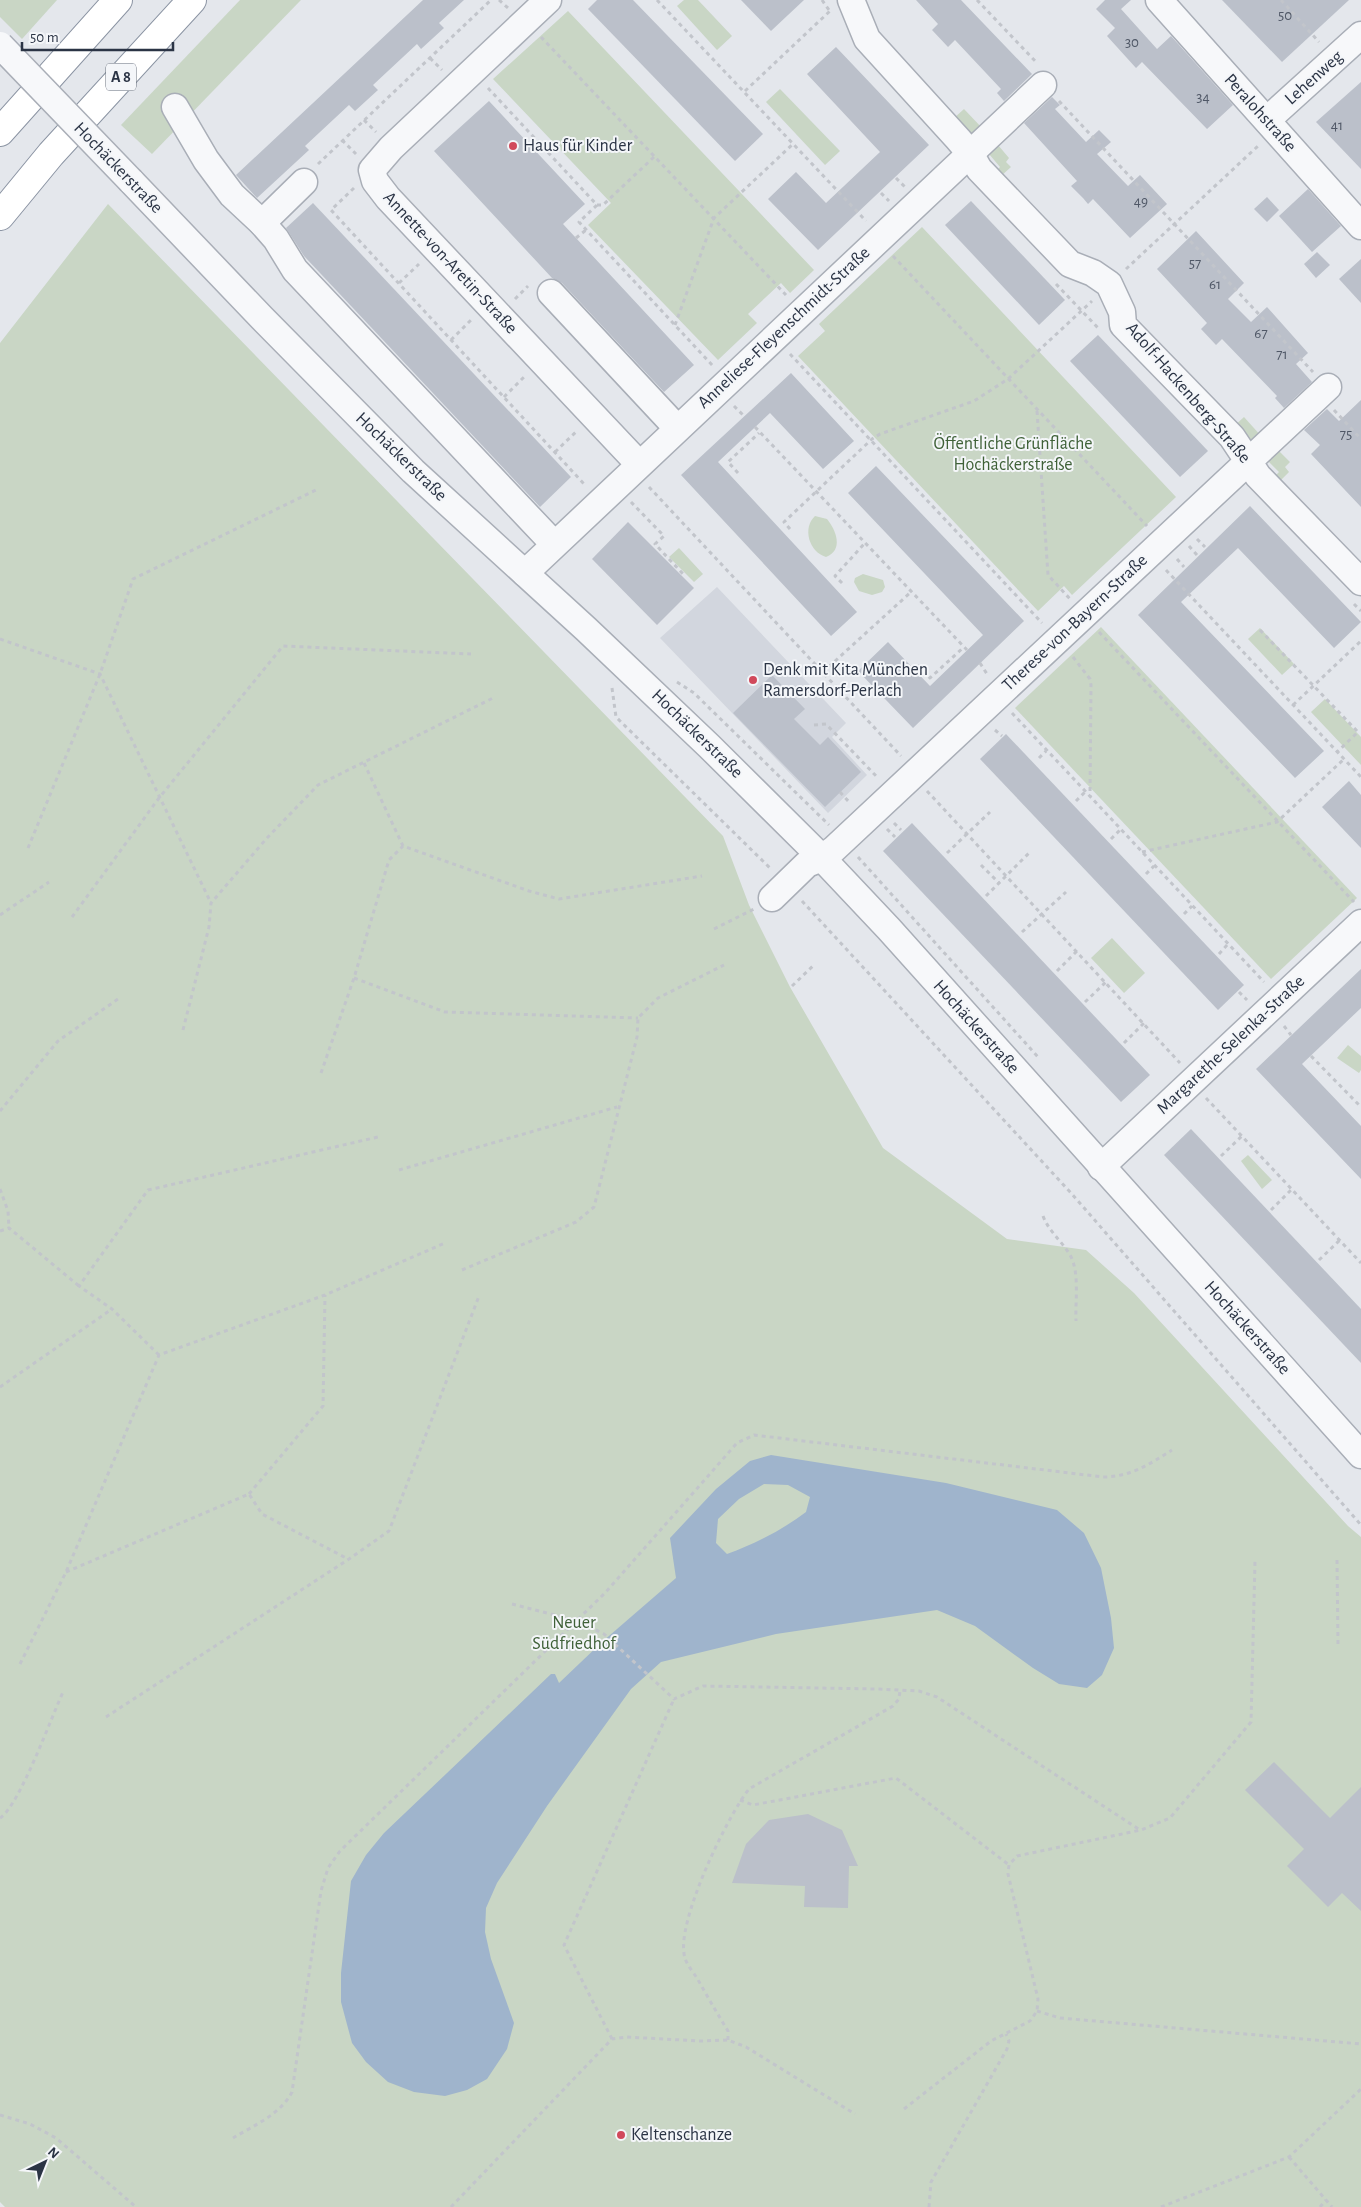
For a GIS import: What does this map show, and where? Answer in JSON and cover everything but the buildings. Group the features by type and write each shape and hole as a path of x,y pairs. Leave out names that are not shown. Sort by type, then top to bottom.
{"highway":[{"path":"0,132 118,0"},
{"name":"A 8","path":"0,216 51,154 192,0"}],"street":[{"path":"372,170 391,148 548,0"},
{"name":"Peralohstraße","path":"1159,0 1361,226"},
{"path":"840,5 867,39 970,153 979,170 1070,264 1093,273 1109,284"},
{"name":"Lehenweg","path":"1271,125 1361,35"},
{"name":"Hochäckerstraße","path":"0,45 413,470 662,701 822,858 907,949 1361,1455"},
{"name":"Anneliese-Fleyenschmidt-Straße","path":"525,572 1043,85"},
{"path":"175,108 206,160 232,195 276,239 295,270 554,544"},
{"name":"Annette-von-Aretin-Straße","path":"372,170 375,181 388,198 638,464"},
{"path":"262,223 304,182"},
{"name":"Adolf-Hackenberg-Straße","path":"1109,284 1122,312 1123,325 1232,437 1258,476 1361,582"},
{"path":"541,289 677,428"},
{"name":"Therese-von-Bayern-Straße","path":"770,897 807,864 822,858 1324,391"},
{"name":"Margarethe-Selenka-Straße","path":"1101,1167 1280,999 1358,913"}],"path":[{"path":"304,182 308,174 342,140 491,0"},
{"path":"657,0 881,236"},
{"path":"977,0 1046,74 1043,85 1302,361"},
{"path":"1281,0 1335,59"},
{"path":"744,91 840,5"},
{"path":"543,38 777,285"},
{"path":"472,72 597,205"},
{"path":"790,529 784,522 872,438 974,402 1008,379 1174,225 1271,125"},
{"path":"675,324 714,218 793,144"},
{"path":"655,156 603,205 597,205 579,222 728,381"},
{"path":"372,170 331,210 588,487"},
{"path":"896,178 906,188"},
{"path":"880,193 890,203"},
{"path":"576,238 586,230"},
{"path":"895,259 1147,526"},
{"path":"1050,278 1106,336"},
{"path":"498,316 541,289"},
{"path":"774,337 872,438 1057,640"},
{"path":"1324,391 1361,439"},
{"path":"1037,411 1048,575 1277,822 1358,913"},
{"path":"755,427 967,650"},
{"path":"738,473 728,462 759,432"},
{"path":"638,464 649,486 910,766 929,793 1178,1059 1192,1081 1361,1263"},
{"path":"28,848 100,674 133,579 316,490"},
{"path":"627,498 664,536 655,544 684,575"},
{"path":"842,583 835,576 865,543"},
{"path":"1150,553 1361,777"},
{"path":"823,672 911,592"},
{"path":"1260,630 1358,732 1337,752"},
{"path":"0,639 100,674 211,903 210,926 183,1030"},
{"path":"1293,705 1361,642"},
{"path":"72,916 159,798 283,646 471,654"},
{"path":"918,665 930,678 964,647"},
{"path":"1080,665 1090,679 1091,685 1090,796"},
{"path":"670,677 694,693 831,828"},
{"path":"612,688 616,717 770,897 1076,1199 1361,1525"},
{"path":"998,695 1008,709 1046,751 1280,999"},
{"path":"211,903 267,838 318,785 495,697"},
{"path":"814,725 826,724 893,793"},
{"path":"1039,758 1046,751"},
{"path":"1142,852 1277,822 1344,759"},
{"path":"364,763 403,846 529,891 559,899 702,876"},
{"path":"840,792 854,806"},
{"path":"1076,801 1085,792"},
{"path":"947,853 990,812"},
{"path":"892,820 901,830"},
{"path":"885,827 895,837"},
{"path":"1111,839 1120,830"},
{"path":"321,1073 354,978 389,860 403,846"},
{"path":"986,896 1030,852"},
{"path":"856,854 1042,1062"},
{"path":"981,865 998,883"},
{"path":"1146,874 1154,866"},
{"path":"0,915 49,882"},
{"path":"1022,932 1066,892"},
{"path":"714,929 770,897"},
{"path":"1184,914 1192,906"},
{"path":"1219,954 1228,944"},
{"path":"1057,971 1077,951"},
{"path":"792,986 814,964"},
{"path":"462,1270 576,1222 594,1207 637,1037 638,1018 658,998 724,966"},
{"path":"354,978 445,1012 638,1018"},
{"path":"1085,1002 1106,982"},
{"path":"1238,992 1250,1004"},
{"path":"0,1111 58,1041 118,999"},
{"path":"1124,1043 1144,1023"},
{"path":"1311,1056 1361,1107"},
{"path":"399,1170 618,1107"},
{"path":"1221,1156 1242,1136"},
{"path":"79,1286 148,1190 378,1137"},
{"path":"0,1189 8,1211 9,1228 79,1286 112,1309 159,1355"},
{"path":"1271,1210 1292,1189"},
{"path":"1043,1216 1047,1227 1067,1250 1074,1264 1076,1321"},
{"path":"0,1231 9,1228"},
{"path":"1319,1260 1340,1240"},
{"path":"20,1664 66,1572 159,1355 325,1295 445,1242"},
{"path":"66,1572 249,1494 323,1406 325,1295"},
{"path":"106,1717 349,1560 389,1530 479,1296"},
{"path":"0,1387 112,1309"},
{"path":"232,2138 278,2110 287,2102 292,2092 321,1891 328,1868 340,1851 578,1621 737,1443 754,1435 1103,1477 1126,1475 1172,1450"},
{"path":"249,1494 262,1514 349,1560"},
{"path":"1337,1560 1338,1645"},
{"path":"904,2109 974,2054 1030,2020 1037,2011 1038,1999 1008,1874 1009,1865 1017,1856 1141,1830 1170,1818 1252,1722 1255,1561"},
{"path":"512,1604 578,1621 604,1634 674,1699"},
{"path":"612,2039 564,1945 674,1699 703,1686 819,1686 919,1691 952,1705 1141,1830"},
{"path":"0,1818 5,1815 17,1795 64,1690"},
{"path":"728,2040 728,2031 684,1957 685,1932 691,1907 719,1840 740,1800 749,1789 893,1706 899,1699 900,1690"},
{"path":"740,1800 752,1805 896,1778 1009,1865"},
{"path":"1037,2011 1060,2018 1361,2044"},
{"path":"929,2207 931,2182 1007,2049 1009,2041 1006,2034"},
{"path":"451,2207 612,2039 627,2037 700,2041 728,2040 746,2047 855,2114"},
{"path":"1161,2207 1290,2157 1361,2090"},
{"path":"0,2114 30,2124 56,2138 136,2207"},
{"path":"1290,2157 1332,2207"},
{"path":"1320,2207 1326,2199"}],"shaded area":[{"name":"Denk mit Kita München Ramersdorf-Perlach","path":"717,587 846,723 832,737 867,775 828,813 660,638"}],"green space":[{"path":"0,0 57,0 22,39 0,17"},
{"path":"240,0 301,0 152,154 121,125"},
{"path":"684,0 698,0 732,36 717,50 677,6"},
{"path":"568,11 814,270 790,293 781,283 748,314 757,323 718,360 588,225 611,203 493,79"},
{"path":"780,89 840,151 825,165 766,102"},
{"path":"964,109 983,129 972,139 953,119"},
{"path":"998,145 1009,158 1006,162 1011,167 1000,177 996,171 1000,167 989,154"},
{"name":"Neuer Südfriedhof","path":"108,204 723,836 749,905 790,987 883,1148 1007,1239 1086,1250 1134,1293 1348,1526 1361,1537 1361,2207 5,2207 0,2202 0,343"},
{"name":"Öffentliche Grünfläche Hochäckerstraße","path":"922,227 1176,497 1072,595 1064,586 1038,611 798,356 825,331 819,324"},
{"path":"1244,417 1262,437 1251,448 1232,428"},
{"path":"1276,448 1290,462 1285,467 1289,472 1278,483 1273,478 1279,472 1265,458"},
{"path":"815,516 827,519 837,540 835,550 826,557 815,550 809,539 809,527"},
{"path":"679,548 703,574 694,582 669,557"},
{"path":"863,574 883,580 885,587 882,592 872,595 859,591 854,582 855,578"},
{"path":"1101,627 1357,898 1271,979 1015,708"},
{"path":"1260,628 1294,664 1282,675 1248,639"},
{"path":"1325,699 1361,737 1361,765 1311,712"},
{"path":"1112,938 1145,973 1124,993 1091,958"},
{"path":"1348,1045 1361,1056 1361,1070 1359,1073 1337,1058"},
{"path":"1248,1155 1272,1180 1262,1189 1241,1161"}],"water":[{"path":"771,1455 946,1483 1057,1510 1084,1533 1101,1568 1111,1618 1114,1648 1102,1675 1087,1688 1059,1684 1033,1668 975,1626 937,1610 776,1634 661,1662 631,1689 547,1806 497,1883 486,1908 485,1932 491,1959 514,2023 507,2049 487,2079 467,2090 445,2096 414,2092 388,2082 366,2062 352,2043 341,2002 341,1973 351,1881 366,1855 384,1833 551,1674 555,1674 559,1683 602,1642 676,1578 670,1538 716,1489 750,1461","holes":["764,1484 788,1485 810,1497 806,1512 768,1536 727,1554 716,1543 718,1519 739,1499"]}],"place":[{"name":"Haus für Kinder","path":"513,146"},
{"name":"Denk mit Kita München Ramersdorf-Perlach","path":"753,680"},
{"name":"Keltenschanze","path":"621,2135"}]}
